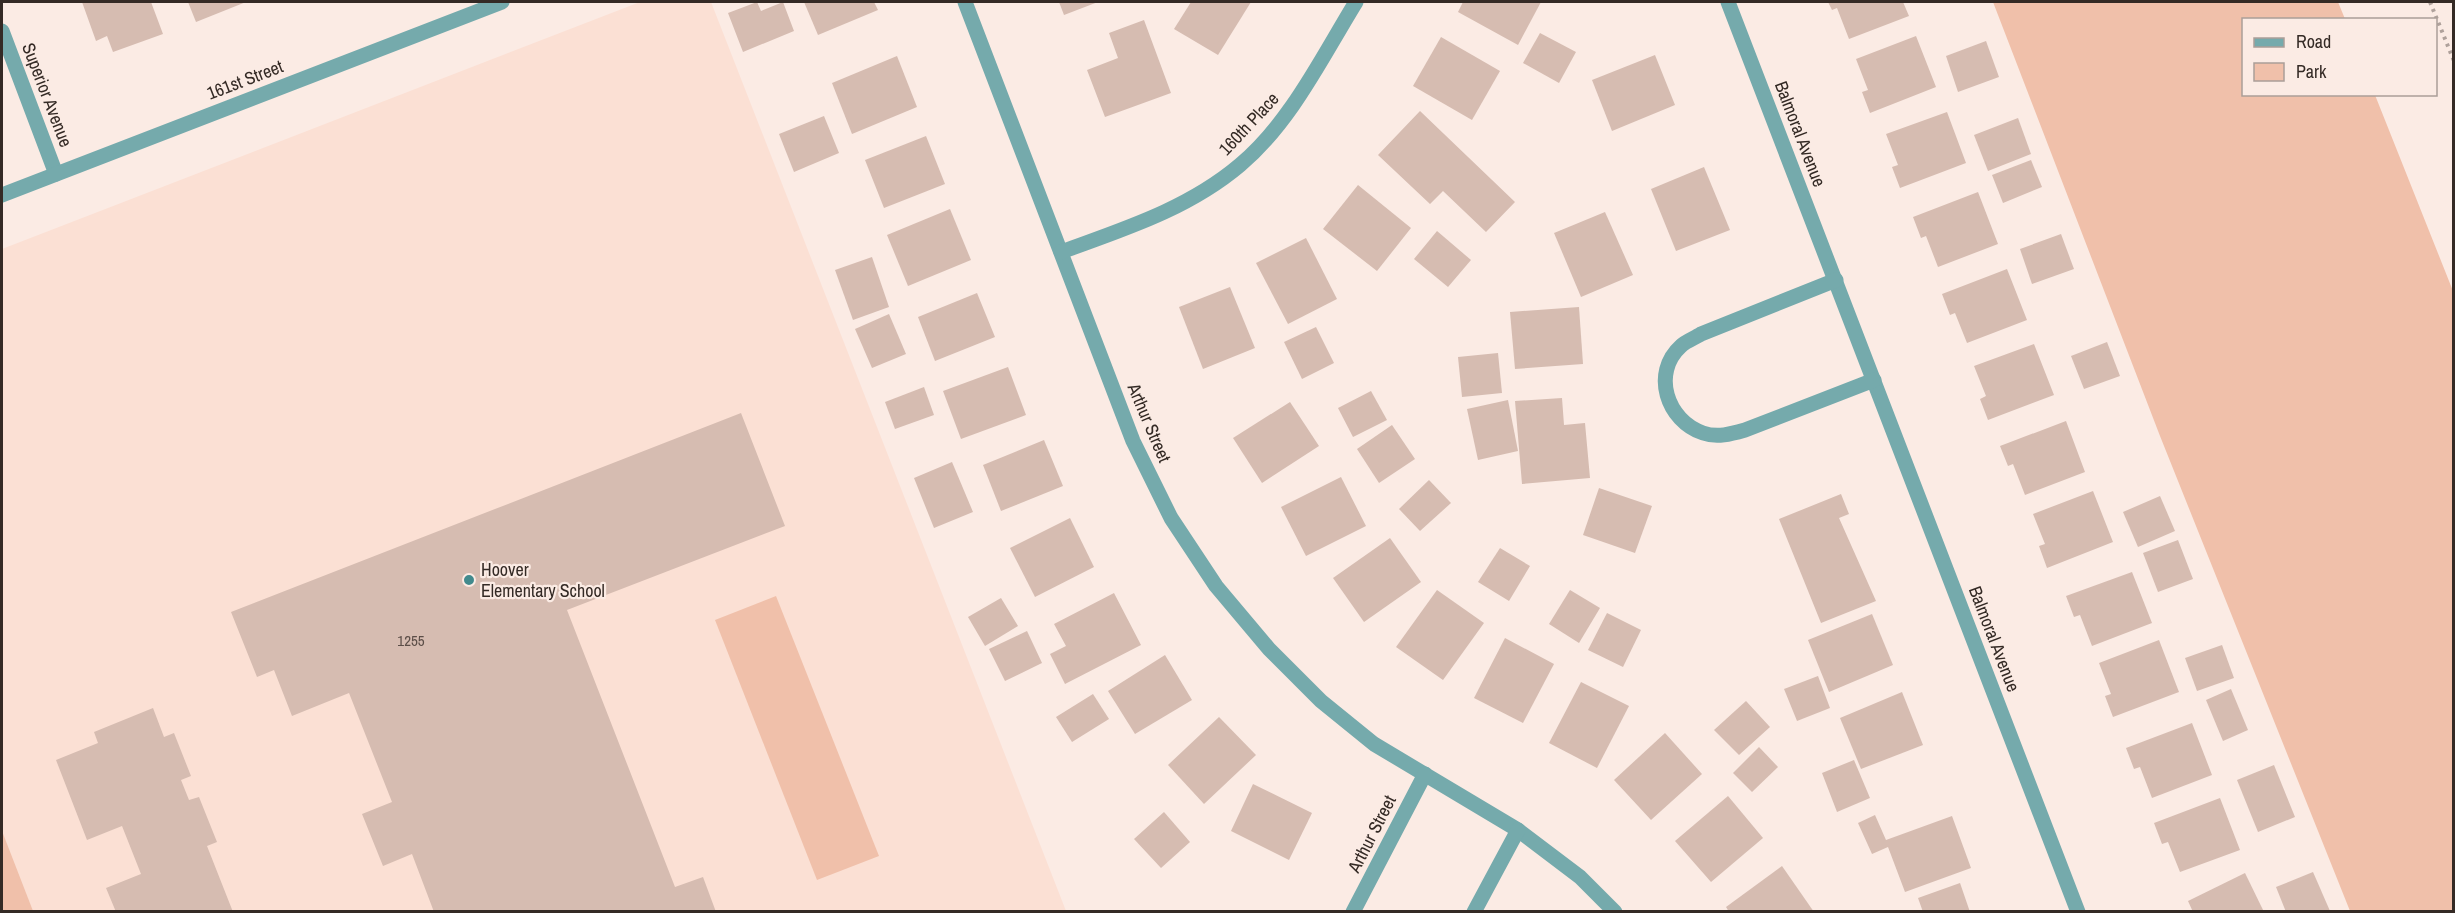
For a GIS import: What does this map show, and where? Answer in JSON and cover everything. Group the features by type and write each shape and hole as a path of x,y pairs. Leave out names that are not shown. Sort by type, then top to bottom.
{"street":[{"name":"161st Street","path":"2,195 502,2"},
{"name":"Arthur Street","path":"966,2 1132,441 1171,518 1216,586 1269,649 1321,701 1374,744 1518,830 1580,877 1615,912"},
{"name":"160th Place","path":"1061,252 1150,220 1197,195 1241,165 1268,137 1294,104 1356,2"},
{"name":"Balmoral Avenue","path":"1728,2 2078,912"},
{"name":"Superior Avenue","path":"2,31 56,174"},
{"path":"1836,280 1701,334 1681,346 1668,363 1663,382 1670,405 1685,424 1703,434 1722,436 1745,430 1874,380"},
{"name":"Arthur Street","path":"1353,912 1425,774"},
{"path":"1474,912 1518,830"}],"path":[{"path":"2430,2 2437,18"},
{"path":"2437,19 2454,61"}],"shaded area":[{"name":"Hoover Elementary School","path":"640,2 711,2 1066,911 2,912 2,249"}],"green space":[{"path":"1993,2 2338,2 2345,18 2242,18 2242,96 2375,96 2453,291 2453,911 2350,911 2160,436"},
{"path":"776,596 879,856 817,880 715,620"},
{"path":"2,831 33,911 2,911"}],"building":[{"path":"82,2 151,2 163,34 113,52 107,36 96,41"},
{"path":"188,2 246,2 196,22"},
{"path":"757,2 761,11 783,2 794,31 743,52 728,13"},
{"path":"804,2 874,2 878,10 818,35"},
{"path":"1059,2 1098,2 1064,15"},
{"path":"1191,2 1251,2 1218,55 1174,29"},
{"path":"1463,2 1541,2 1518,45 1458,12"},
{"path":"1828,2 1903,2 1909,16 1849,39 1837,8 1832,10"},
{"path":"1144,20 1171,93 1105,117 1087,70 1118,58 1109,33"},
{"path":"1540,33 1576,52 1559,83 1523,63"},
{"path":"1916,36 1936,87 1870,113 1862,92 1868,90 1856,59"},
{"path":"1441,37 1500,71 1472,120 1413,86"},
{"path":"1986,41 1999,77 1958,92 1946,56"},
{"path":"1655,55 1675,105 1612,131 1592,80"},
{"path":"897,56 917,107 852,134 832,83"},
{"path":"1420,111 1515,202 1486,232 1443,191 1430,204 1378,155"},
{"path":"1947,112 1966,163 1900,188 1892,167 1898,165 1886,134"},
{"path":"824,116 839,153 794,172 779,134"},
{"path":"2018,118 2031,154 1988,171 1974,135"},
{"path":"926,136 945,184 884,208 865,160"},
{"path":"2031,160 2042,187 2003,203 1992,175"},
{"path":"1704,167 1730,230 1676,251 1651,189"},
{"path":"1358,185 1411,228 1377,271 1323,229"},
{"path":"1978,192 1998,244 1938,267 1926,236 1921,238 1913,217"},
{"path":"950,209 971,260 908,286 887,235"},
{"path":"1605,212 1633,275 1581,297 1554,233"},
{"path":"1437,231 1471,260 1448,287 1414,259"},
{"path":"2061,234 2074,269 2032,284 2020,249"},
{"path":"1306,238 1337,299 1288,324 1256,263"},
{"path":"872,257 889,307 853,320 835,270"},
{"path":"2007,269 2027,320 1967,343 1955,313 1950,315 1942,294"},
{"path":"1230,287 1255,348 1203,369 1179,307"},
{"path":"977,293 995,337 935,361 918,317"},
{"path":"1579,307 1583,364 1515,369 1510,312"},
{"path":"889,314 906,354 872,368 855,329"},
{"path":"1316,327 1334,363 1302,379 1284,342"},
{"path":"2107,342 2120,376 2084,389 2071,356"},
{"path":"2034,344 2054,395 1988,420 1980,399 1986,396 1974,366"},
{"path":"1498,353 1502,393 1462,397 1458,357"},
{"path":"1008,367 1026,415 961,439 943,391"},
{"path":"924,387 934,415 895,429 885,402"},
{"path":"1371,391 1387,420 1353,437 1338,408"},
{"path":"1562,398 1564,425 1585,423 1590,478 1522,484 1515,401"},
{"path":"1508,400 1518,451 1478,460 1467,409"},
{"path":"1290,402 1319,446 1262,483 1233,438"},
{"path":"741,413 785,526 567,610 675,887 703,877 716,912 434,912 412,854 383,866 362,814 392,802 349,693 292,716 274,670 257,677 231,612"},
{"path":"2066,421 2085,472 2025,495 2013,464 2008,466 2000,446"},
{"path":"1392,425 1415,459 1379,483 1357,449"},
{"path":"1044,440 1063,486 1001,511 983,465"},
{"path":"952,462 973,512 934,528 914,478"},
{"path":"1341,477 1366,526 1306,556 1281,507"},
{"path":"1429,480 1451,503 1420,531 1399,509"},
{"path":"1599,488 1652,506 1635,553 1583,535"},
{"path":"2093,491 2113,542 2047,568 2039,546 2045,544 2033,514"},
{"path":"1841,494 1849,514 1839,518 1876,601 1821,623 1779,519"},
{"path":"2160,496 2175,531 2138,547 2123,512"},
{"path":"1070,518 1094,567 1035,597 1010,548"},
{"path":"1390,538 1421,582 1364,622 1333,578"},
{"path":"2178,540 2193,579 2158,592 2143,553"},
{"path":"1500,548 1530,566 1509,601 1478,582"},
{"path":"2132,572 2152,623 2092,646 2080,615 2074,617 2066,596"},
{"path":"1437,590 1484,623 1443,680 1396,647"},
{"path":"1570,590 1600,608 1579,643 1549,624"},
{"path":"1114,593 1141,645 1065,684 1050,654 1066,646 1054,624"},
{"path":"1001,598 1018,626 985,646 968,617"},
{"path":"1607,613 1641,630 1623,667 1588,650"},
{"path":"1872,614 1893,665 1829,692 1808,640"},
{"path":"1027,631 1042,663 1005,681 989,649"},
{"path":"1505,638 1554,664 1523,723 1474,698"},
{"path":"2159,640 2179,692 2113,717 2105,696 2111,694 2099,663"},
{"path":"2222,645 2234,678 2197,691 2185,658"},
{"path":"1165,655 1192,700 1135,734 1108,691"},
{"path":"1818,676 1830,708 1797,721 1784,689"},
{"path":"1581,682 1629,706 1597,768 1549,743"},
{"path":"2231,689 2248,730 2223,741 2206,700"},
{"path":"1902,692 1923,745 1861,769 1840,718"},
{"path":"1093,694 1109,719 1072,742 1056,717"},
{"path":"1746,701 1770,727 1739,755 1714,730"},
{"path":"153,708 164,737 174,733 191,776 181,780 189,800 199,797 217,842 207,846 233,912 116,912 106,888 141,874 122,826 87,840 56,760 98,743 94,732"},
{"path":"1219,717 1256,755 1204,804 1168,765"},
{"path":"2192,723 2212,775 2152,798 2140,767 2134,769 2126,748"},
{"path":"1665,733 1702,774 1651,820 1614,780"},
{"path":"1759,747 1778,767 1752,792 1733,773"},
{"path":"1854,760 1870,798 1837,812 1822,773"},
{"path":"2274,765 2295,817 2258,832 2237,780"},
{"path":"1253,784 1312,813 1289,860 1231,831"},
{"path":"1728,796 1763,838 1711,882 1675,841"},
{"path":"2220,798 2240,850 2180,872 2168,842 2162,844 2154,823"},
{"path":"1164,812 1190,842 1161,868 1134,839"},
{"path":"1875,815 1886,840 1952,816 1971,868 1905,892 1888,847 1872,854 1858,823"},
{"path":"1782,866 1814,912 1729,912 1726,907"},
{"path":"2313,872 2330,911 2286,912 2276,887"},
{"path":"2245,873 2264,912 2193,912 2188,901"},
{"path":"1960,883 1970,912 1923,912 1918,898"}],"place":[{"name":"Hoover Elementary School","path":"469,580"}]}
